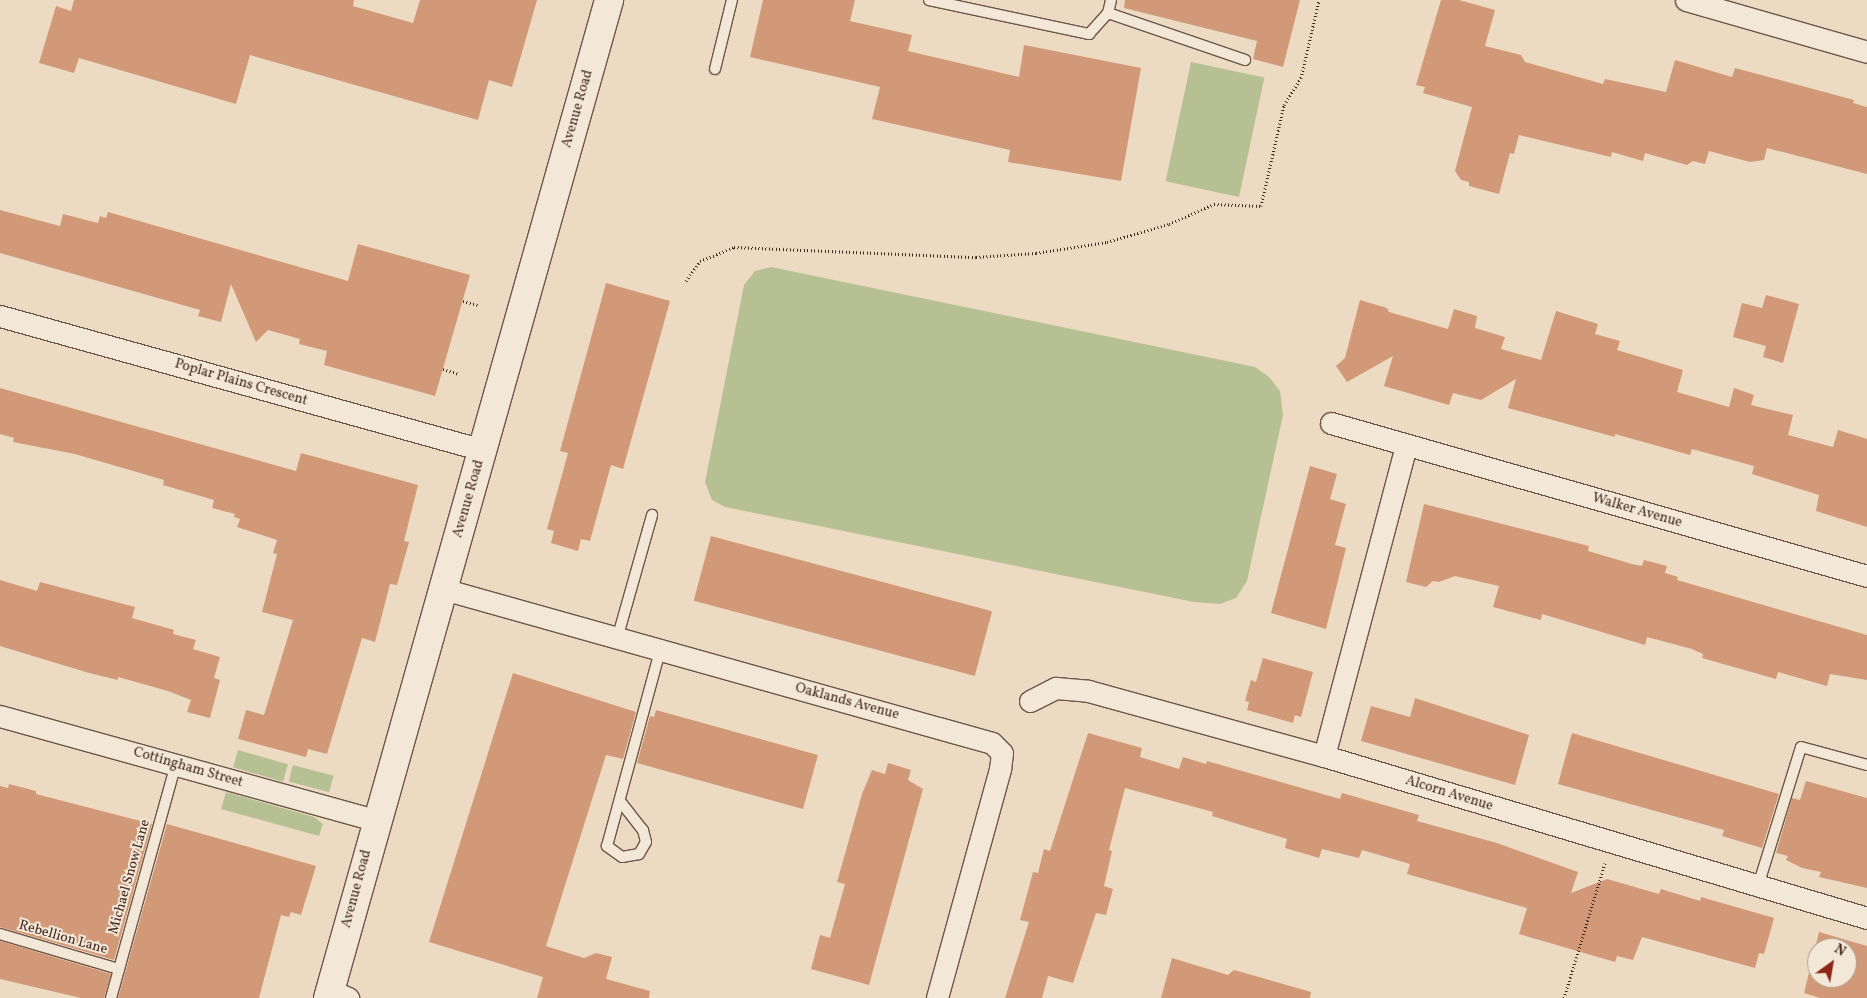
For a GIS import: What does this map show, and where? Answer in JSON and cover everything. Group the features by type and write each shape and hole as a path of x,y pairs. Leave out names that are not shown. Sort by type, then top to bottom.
{"main road":[{"name":"Avenue Road","path":"335,995 375,820 444,589 609,0"}],"street":[{"path":"1686,0 1867,52"},
{"name":"Poplar Plains Crescent","path":"0,316 483,450"},
{"name":"Walker Avenue","path":"1331,423 1867,576"},
{"path":"1324,756 1406,445"},
{"name":"Oaklands Avenue","path":"444,589 992,743 1002,753 937,998"},
{"name":"Alcorn Avenue","path":"1030,701 1056,688 1088,691 1324,756 1867,918"},
{"name":"Cottingham Street","path":"0,716 375,820"}],"lane":[{"path":"715,69 732,0"},
{"path":"929,0 1089,34 1108,13 1111,0"},
{"path":"1108,13 1245,60"},
{"path":"617,639 652,514"},
{"path":"620,801 643,830 646,842 639,854 622,857 607,846 660,651"},
{"path":"1758,886 1800,747 1867,765"},
{"name":"Michael Snow Lane","path":"111,998 176,764"},
{"name":"Rebellion Lane","path":"0,934 119,969"}],"path":[{"path":"686,281 700,261 734,247 976,257 1036,253 1107,242 1169,224 1214,204 1261,206 1284,105 1301,78 1319,0"},
{"path":"463,301 478,306"},
{"path":"442,369 459,374"},
{"path":"1564,998 1607,856"}],"green space":[{"path":"1191,62 1264,78 1239,197 1166,181"},
{"path":"771,267 1255,367 1269,377 1280,391 1283,415 1247,581 1236,598 1220,604 1194,602 725,507 712,500 705,482 744,285 755,271"},
{"path":"238,750 288,764 283,782 233,767"},
{"path":"293,765 334,776 329,792 289,781"},
{"path":"226,792 314,817 323,824 319,836 221,809"}],"building":[{"path":"74,0 354,0 353,6 413,23 420,0 537,0 512,87 489,80 478,120 250,55 236,104 79,58 74,73 39,63 56,6 71,11"},
{"path":"763,0 855,0 850,21 912,35 908,51 1019,77 1024,45 1141,68 1121,181 1008,162 1010,150 872,119 880,87 750,57"},
{"path":"1125,0 1300,0 1283,67 1253,59 1257,41 1124,8"},
{"path":"1441,0 1459,0 1495,10 1485,46 1521,55 1525,62 1603,84 1605,79 1666,92 1675,60 1732,77 1735,68 1854,100 1853,103 1867,107 1867,174 1767,148 1764,160 1750,162 1709,151 1705,164 1693,161 1687,165 1645,153 1643,161 1612,152 1611,157 1519,135 1514,154 1510,153 1499,194 1469,186 1469,182 1461,180 1455,171 1472,107 1423,93 1425,87 1416,85"},
{"path":"0,210 60,226 63,214 98,223 100,216 106,218 108,212 348,281 358,244 470,275 435,396 324,365 327,351 299,344 300,339 268,330 256,342 231,284 221,322 198,316 200,310 0,253"},
{"path":"606,283 670,301 623,469 611,465 590,541 581,539 578,551 551,543 554,531 547,529 568,453 560,451"},
{"path":"1766,295 1799,304 1783,363 1763,357 1766,346 1733,337 1742,303 1762,308"},
{"path":"1360,300 1387,308 1389,312 1448,329 1454,309 1477,316 1475,328 1505,337 1501,349 1541,360 1556,311 1598,324 1595,334 1620,341 1617,350 1683,370 1677,392 1729,407 1734,388 1754,395 1751,405 1793,415 1788,435 1833,447 1838,430 1867,439 1867,527 1816,511 1819,495 1752,474 1754,466 1692,449 1690,455 1615,434 1615,437 1508,408 1516,379 1481,400 1453,393 1449,405 1384,386 1393,356 1347,382 1336,366 1345,358"},
{"path":"0,388 296,471 301,453 418,485 404,541 409,542 397,585 390,584 375,642 362,638 327,754 308,749 306,757 238,739 246,710 264,715 293,620 262,612 277,554 273,553 277,540 237,527 240,519 234,517 235,514 212,508 214,500 163,485 164,480 75,454 13,442 14,438 0,434"},
{"path":"1310,466 1337,474 1330,499 1346,504 1335,545 1346,548 1326,629 1271,613"},
{"path":"1424,504 1589,546 1588,551 1632,564 1642,566 1644,560 1667,566 1665,573 1678,577 1677,580 1867,635 1867,680 1830,674 1827,686 1778,672 1776,679 1702,658 1703,654 1692,649 1647,637 1645,645 1542,614 1541,620 1493,607 1499,586 1455,576 1439,582 1433,581 1426,587 1406,582"},
{"path":"711,536 992,611 975,676 694,601"},
{"path":"0,580 37,591 40,582 135,607 132,618 174,630 173,634 196,640 193,649 220,657 214,678 220,680 210,718 187,712 191,700 168,691 118,677 118,680 89,673 0,646"},
{"path":"1263,658 1313,672 1301,717 1295,715 1293,723 1247,710 1249,702 1245,701 1251,680 1256,682"},
{"path":"513,673 636,712 623,759 606,755 546,946 584,958 596,953 612,957 606,979 650,991 649,998 537,998 543,977 429,942"},
{"path":"1415,698 1529,735 1515,785 1361,741 1371,706 1410,717"},
{"path":"656,710 818,755 803,809 637,763 650,716 654,717"},
{"path":"1088,733 1142,748 1140,757 1179,769 1183,757 1206,764 1207,761 1340,799 1342,793 1419,815 1417,821 1497,843 1578,872 1571,893 1607,879 1659,894 1661,889 1700,901 1701,897 1774,918 1764,954 1759,953 1755,968 1642,937 1633,960 1617,956 1615,962 1519,934 1527,908 1407,874 1410,864 1362,850 1359,858 1322,849 1319,858 1285,848 1287,839 1212,816 1213,812 1125,788 1109,850 1112,851 1104,886 1113,889 1106,915 1096,913 1073,983 1048,976 1042,998 1005,998 1029,922 1020,920 1033,872 1038,873 1044,849 1050,851"},
{"path":"1572,733 1779,794 1762,848 1722,836 1724,830 1558,784"},
{"path":"888,763 911,770 908,780 923,789 869,985 811,969 820,935 830,938 845,884 837,882 862,794 872,770 885,774"},
{"path":"1806,781 1867,798 1867,888 1819,877 1821,872 1802,868 1786,860 1788,856 1776,853 1792,798 1800,800"},
{"path":"9,784 36,791 36,794 152,824 114,960 0,927 0,786 8,788"},
{"path":"167,824 316,866 301,915 291,912 289,917 281,915 259,998 118,998"},
{"path":"1819,932 1840,938 1818,938"},
{"path":"0,941 111,974 104,998 81,998 0,979"},
{"path":"1857,943 1867,946 1867,998 1820,998 1804,993 1807,981 1807,988 1857,988"},
{"path":"1172,958 1228,975 1234,970 1311,992 1310,998 1161,998"}]}
